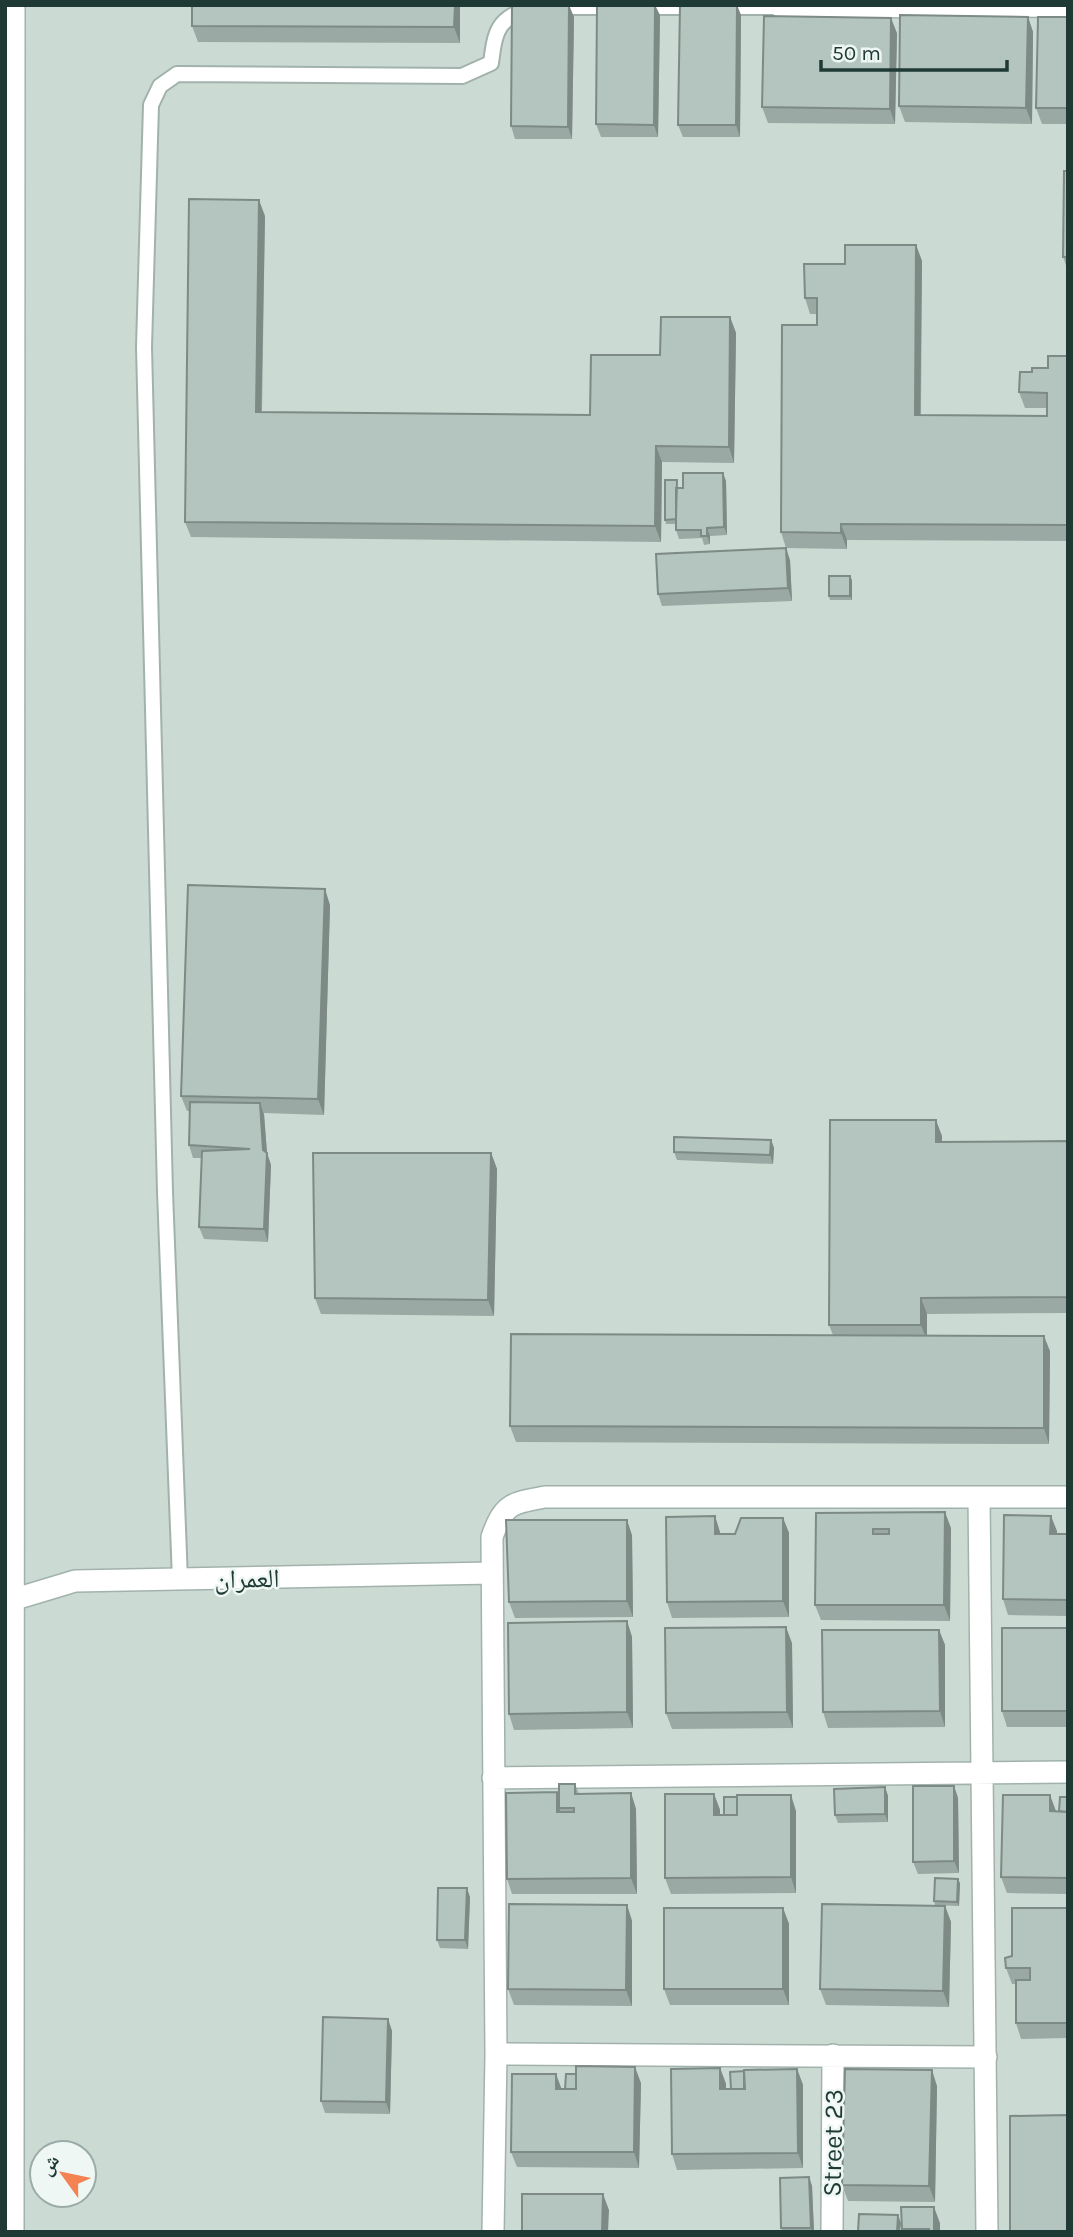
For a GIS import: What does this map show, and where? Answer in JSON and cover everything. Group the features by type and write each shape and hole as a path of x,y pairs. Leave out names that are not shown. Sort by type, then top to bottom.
{"street":[{"path":"781,6 1068,6"},
{"path":"11,13 9,1600 13,2232"},
{"path":"492,2232 496,2054 492,1537 499,1519 514,1503 545,1497 1068,1497"},
{"path":"979,1497 987,2232"},
{"name":"العمران","path":"9,1600 75,1581 492,1573"},
{"path":"494,1778 1068,1772"},
{"path":"496,2054 986,2057"},
{"name":"Street 23","path":"832,2232 833,2055"}],"lane":[{"path":"180,1580 165,1192 144,347 151,106 160,86 177,74 462,76 491,63 495,31 513,13 533,7 781,6"}],"shaded area":[{"path":"5,5 1068,5 1068,2232 5,2232"}],"building":[{"path":"192,5 455,5 454,27 192,26"},
{"path":"512,5 569,5 568,127 511,126"},
{"path":"597,5 655,5 654,125 596,124"},
{"path":"680,5 737,5 736,125 678,125"},
{"path":"900,15 1028,17 1026,108 899,106"},
{"path":"764,16 891,18 890,109 762,107"},
{"path":"1038,17 1068,17 1068,108 1036,108"},
{"path":"1064,171 1068,171 1068,257 1063,257"},
{"path":"189,199 259,200 256,412 590,415 591,355 660,355 661,317 730,317 729,447 656,446 655,526 185,522"},
{"path":"845,245 916,245 915,415 1047,416 1047,393 1019,392 1020,372 1032,372 1032,368 1048,368 1048,356 1068,356 1068,525 841,524 841,533 781,532 782,325 817,325 817,298 805,298 804,264 845,264"},
{"path":"683,473 723,473 724,527 707,528 707,536 701,536 701,530 676,530 676,488 683,488"},
{"path":"665,480 677,480 676,519 665,520"},
{"path":"786,548 788,588 658,594 656,554"},
{"path":"829,576 850,576 850,596 829,596"},
{"path":"188,885 325,889 318,1099 181,1096"},
{"path":"190,1102 260,1103 263,1150 267,1153 264,1229 199,1227 202,1151 250,1149 189,1145"},
{"path":"830,1120 936,1120 936,1142 1068,1141 1068,1297 921,1298 921,1325 829,1325"},
{"path":"674,1137 771,1140 770,1155 674,1152"},
{"path":"313,1153 491,1153 488,1300 315,1298"},
{"path":"511,1334 1044,1336 1044,1428 510,1426"},
{"path":"945,1512 944,1605 815,1605 816,1513","holes":["873,1529 889,1529 889,1534 873,1534"]},
{"path":"1004,1515 1051,1516 1050,1534 1068,1534 1068,1600 1003,1599"},
{"path":"715,1516 715,1534 735,1534 741,1518 783,1518 783,1601 667,1602 666,1517"},
{"path":"506,1520 627,1520 627,1601 509,1602"},
{"path":"627,1621 627,1712 509,1714 508,1623"},
{"path":"786,1627 787,1712 666,1713 665,1628"},
{"path":"1002,1628 1068,1628 1068,1711 1002,1711"},
{"path":"822,1630 939,1630 940,1711 823,1712"},
{"path":"559,1784 575,1784 575,1794 631,1793 631,1878 507,1879 506,1793 557,1792 557,1812 574,1812 574,1808 559,1808"},
{"path":"913,1786 954,1786 954,1861 913,1862"},
{"path":"885,1787 885,1814 835,1815 834,1789"},
{"path":"665,1794 714,1794 714,1815 737,1815 737,1795 791,1795 791,1877 665,1878"},
{"path":"1003,1795 1050,1795 1050,1811 1068,1812 1068,1878 1001,1877"},
{"path":"724,1797 737,1797 737,1815 724,1815"},
{"path":"1060,1797 1068,1797 1068,1812 1059,1811"},
{"path":"935,1878 958,1879 957,1902 934,1901"},
{"path":"438,1888 467,1888 465,1940 437,1940"},
{"path":"509,1904 627,1905 626,1990 508,1989"},
{"path":"822,1904 945,1906 943,1991 820,1989"},
{"path":"664,1908 783,1908 783,1989 664,1989"},
{"path":"1012,1908 1068,1908 1068,2023 1016,2023 1016,1980 1030,1980 1030,1968 1006,1968 1005,1958 1012,1956"},
{"path":"323,2017 388,2019 386,2102 321,2101"},
{"path":"576,2066 635,2067 634,2152 511,2152 512,2074 556,2074 556,2089 576,2089"},
{"path":"720,2068 720,2089 745,2089 744,2070 797,2069 798,2153 672,2154 671,2069"},
{"path":"845,2069 932,2070 929,2186 842,2185"},
{"path":"744,2071 744,2089 731,2089 730,2072"},
{"path":"566,2074 576,2074 576,2089 565,2089"},
{"path":"1068,2115 1068,2232 1010,2232 1010,2116"},
{"path":"809,2177 811,2228 781,2228 780,2178"},
{"path":"522,2194 603,2194 602,2232 522,2232"},
{"path":"901,2207 934,2207 934,2232 929,2232 929,2229 902,2229"},
{"path":"859,2214 898,2215 897,2232 858,2232"}]}
